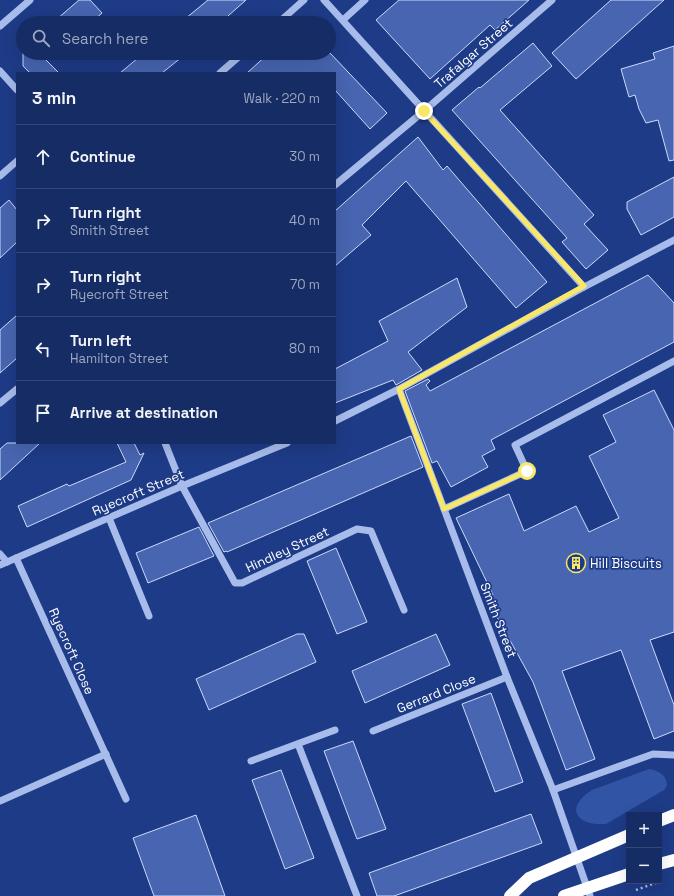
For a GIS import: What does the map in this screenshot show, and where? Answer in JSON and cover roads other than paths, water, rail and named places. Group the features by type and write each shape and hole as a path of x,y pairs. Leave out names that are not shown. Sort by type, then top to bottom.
{"highway":[{"path":"662,820 673,814"},
{"path":"510,896 529,878 626,836"},
{"path":"662,863 674,860"},
{"path":"564,896 589,892 626,875"}],"street":[{"path":"0,26 30,0"},
{"path":"286,16 304,0"},
{"path":"324,0 584,286"},
{"path":"343,20 365,0"},
{"name":"Trafalgar Street","path":"336,184 424,111 552,0"},
{"path":"221,72 235,60"},
{"path":"0,71 16,89"},
{"path":"0,176 16,162"},
{"path":"336,420 399,389 584,286 674,240"},
{"path":"444,509 527,471 515,445 674,361"},
{"name":"Smith Street","path":"399,389 508,677 553,790 589,892"},
{"path":"0,403 16,390"},
{"path":"165,444 182,486"},
{"name":"Ryecroft Street","path":"4,563 182,486 285,444"},
{"name":"Hindley Street","path":"182,486 235,583 242,583 357,529 371,531 404,610"},
{"path":"109,518 149,616"},
{"path":"0,554 4,563"},
{"name":"Ryecroft Close","path":"16,558 126,799"},
{"name":"Gerrard Close","path":"373,731 508,677"},
{"path":"251,762 334,730"},
{"path":"298,744 357,896"},
{"path":"0,801 106,754"},
{"path":"553,790 653,754 674,755"}],"place":[{"name":"Hill Biscuits","path":"576,563"}]}
